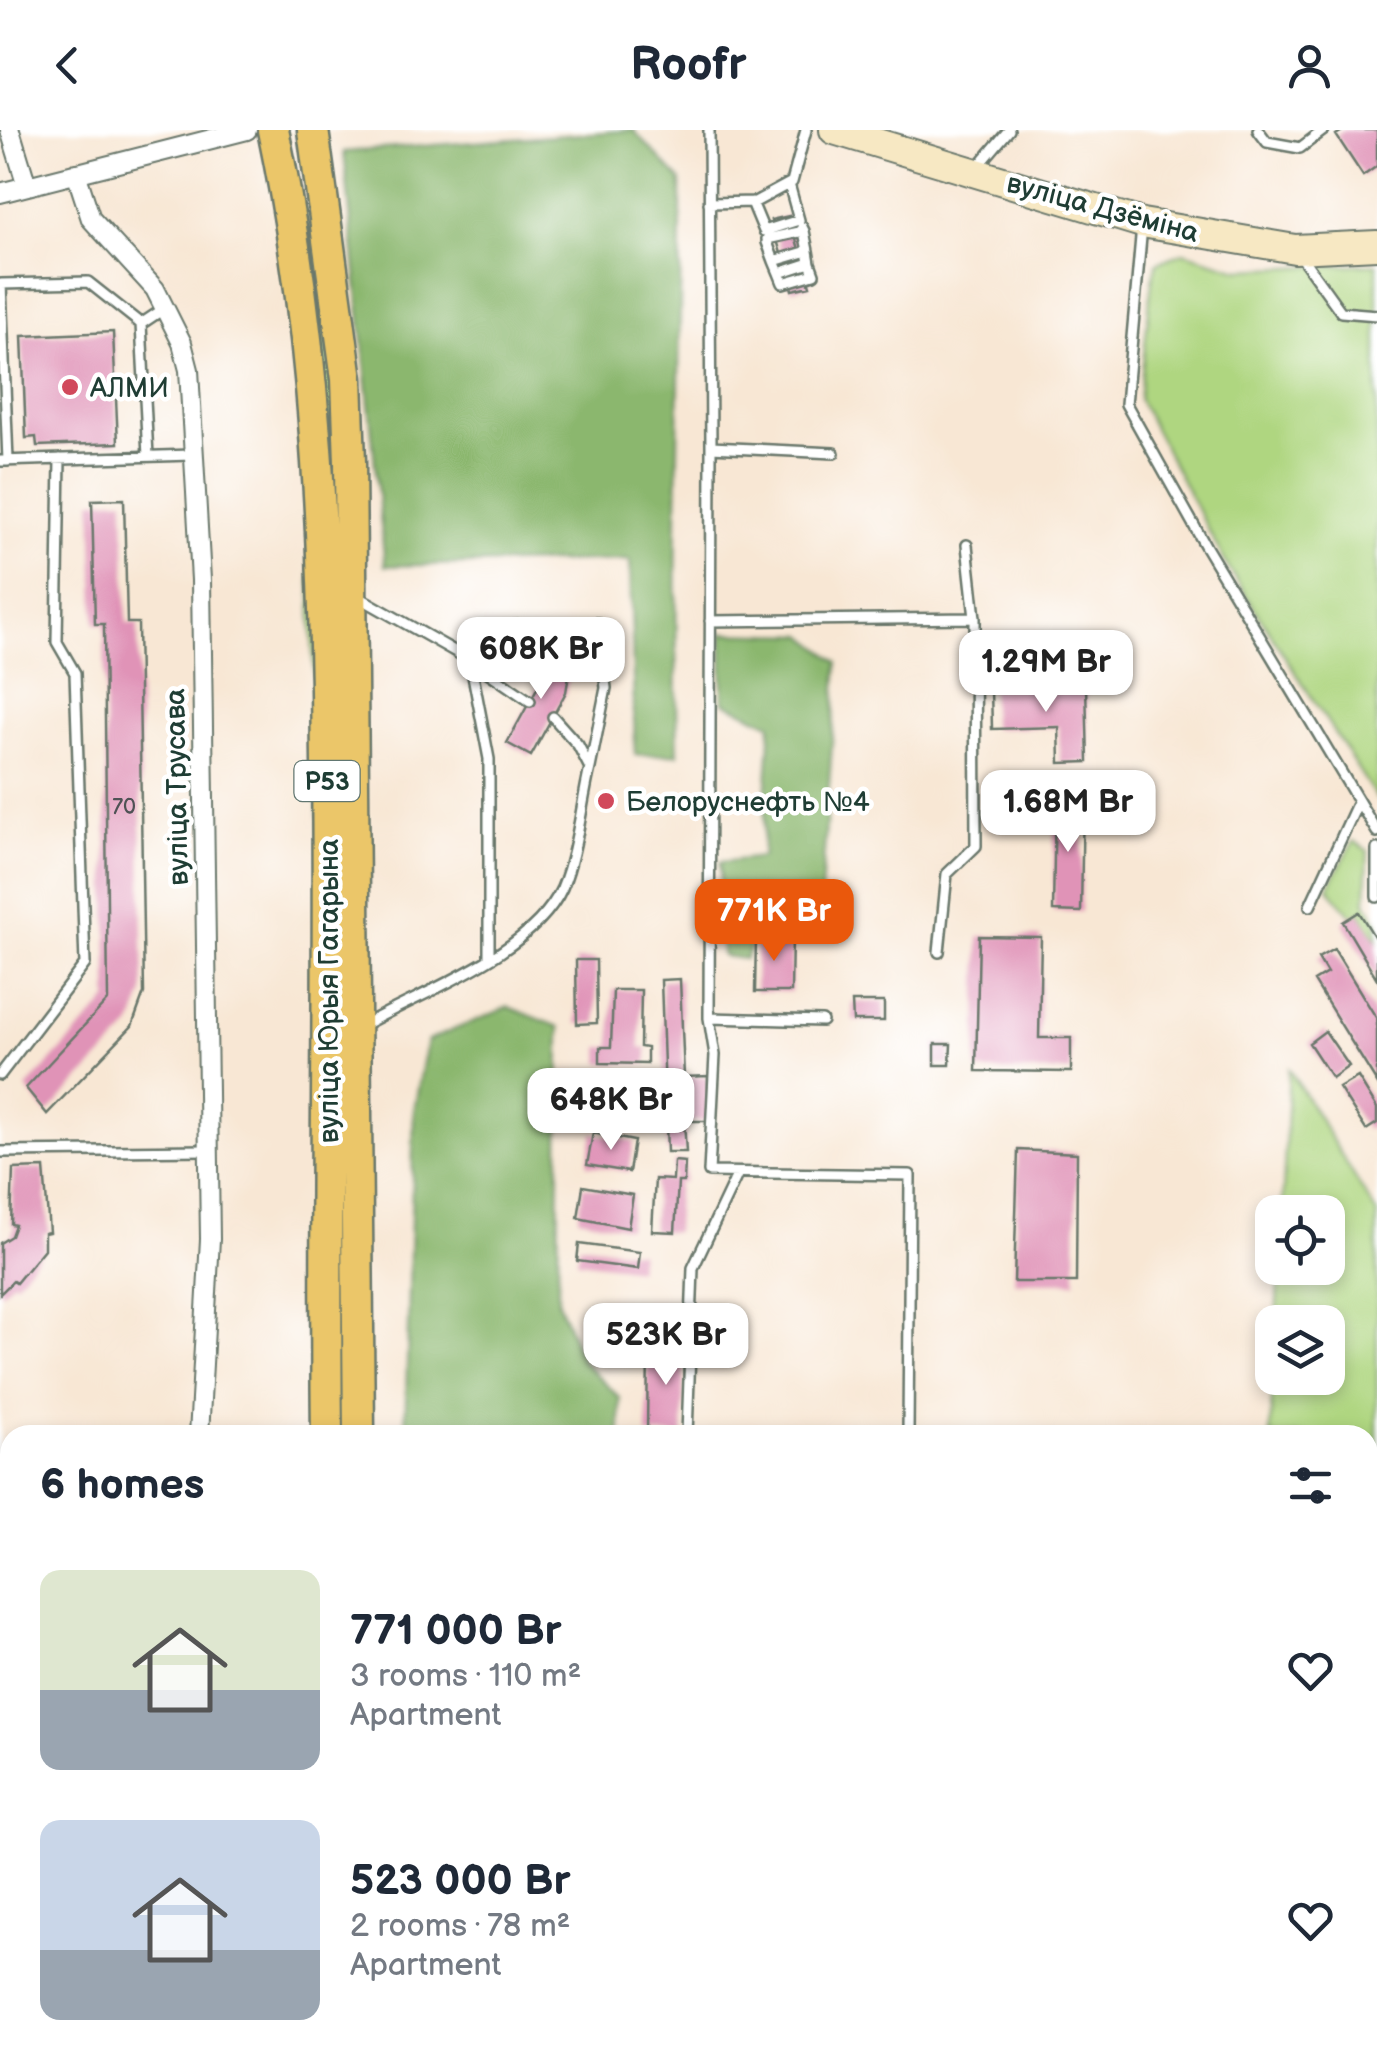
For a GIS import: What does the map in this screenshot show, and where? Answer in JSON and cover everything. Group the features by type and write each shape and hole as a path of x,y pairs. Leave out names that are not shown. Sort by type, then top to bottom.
{"main road":[{"name":"вуліца Юрыя Гагарына","path":"273,130 302,290 319,459 325,582 330,1033 326,1425"},
{"name":"вуліца Юрыя Гагарына","path":"313,130 347,379 353,594 359,1425"},
{"name":"вуліца Дзёміна","path":"834,130 1142,223 1295,249 1377,244"}],"street":[{"path":"10,130 27,186"},
{"path":"0,193 247,130"},
{"name":"вуліца Трусава","path":"76,172 90,219 155,289 188,370 196,462 210,1238 200,1425"}],"lane":[{"path":"709,130 708,1018 715,1054 710,1172 910,1175 908,1425"},
{"path":"752,202 779,273 810,263 789,184 806,130"},
{"path":"974,171 1008,130"},
{"path":"1258,130 1267,142 1300,148 1324,130"},
{"path":"709,203 752,202 789,184"},
{"path":"1142,223 1126,404 1377,832"},
{"path":"766,236 802,226"},
{"path":"1295,249 1341,312 1377,314"},
{"path":"774,262 808,251"},
{"path":"148,456 141,324 88,282 1,284 4,461 148,456 196,462"},
{"path":"141,324 165,308"},
{"path":"711,446 834,452"},
{"path":"0,1076 85,964 75,673 57,642 60,459"},
{"path":"939,952 946,874 976,846 976,618 966,546"},
{"path":"353,594 470,660 530,701"},
{"path":"710,621 976,618"},
{"path":"356,1030 489,958 530,928 562,888 606,688 598,622 511,626 470,660"},
{"path":"470,660 489,759 489,958"},
{"path":"552,717 562,724 590,768"},
{"path":"1310,906 1358,802"},
{"path":"1377,854 1377,897"},
{"path":"708,1018 822,1020"},
{"path":"0,1152 209,1150"},
{"path":"687,1425 693,1268 738,1173"}],"green space":[{"path":"633,130 681,181 678,754 635,755 630,560 385,566 344,152"},
{"path":"298,209 305,209 334,390 340,487 343,1425 339,1425"},
{"path":"1183,252 1239,269 1377,264 1377,799 1229,569 1139,400 1157,263"},
{"path":"722,633 804,635 838,662 818,934 756,935 745,959 722,956 720,862 762,857 771,724 723,702"},
{"path":"1354,841 1368,851 1366,902 1377,921 1377,941 1360,913 1352,916 1328,887"},
{"path":"508,1007 560,1027 558,1302 582,1361 620,1398 620,1425 405,1425 414,1110 427,1041"},
{"path":"1289,1069 1377,1214 1377,1425 1271,1425 1272,1395 1345,1395 1345,1305 1277,1305 1278,1285 1345,1285 1345,1195 1283,1195"}],"building":[{"path":"1344,130 1377,130 1377,166 1363,176 1336,135"},
{"path":"789,216 810,286 792,290 771,220"},
{"name":"АЛМИ","path":"113,332 118,443 37,446 36,437 26,438 22,336"},
{"path":"124,499 127,623 138,623 144,993 132,1026 47,1114 26,1088 108,1000 104,624 95,624 92,500"},
{"path":"572,658 566,692 531,756 507,743 542,679 512,663"},
{"path":"1086,686 1088,762 1060,763 1059,727 992,729 991,689"},
{"path":"1055,799 1083,799 1081,912 1053,911"},
{"path":"1359,912 1377,941 1377,979 1343,922"},
{"path":"756,935 792,935 791,992 755,992"},
{"path":"979,936 1041,937 1039,1038 1071,1038 1071,1072 976,1071"},
{"path":"1334,949 1377,1019 1377,1083 1314,981 1327,973 1318,958"},
{"path":"576,960 596,960 597,1023 577,1024"},
{"path":"680,979 684,1077 708,1076 708,1121 684,1121 686,1152 667,1152 661,980"},
{"path":"613,990 641,990 640,1047 647,1048 647,1064 600,1063 600,1047 611,1047"},
{"path":"852,1002 884,1002 884,1021 853,1021"},
{"path":"1325,1031 1349,1066 1332,1078 1309,1043"},
{"path":"935,1044 951,1044 950,1065 935,1065"},
{"path":"1358,1077 1377,1108 1377,1123 1366,1130 1339,1088"},
{"path":"598,1083 637,1084 636,1115 597,1114"},
{"path":"593,1133 634,1141 629,1172 587,1165"},
{"path":"1018,1150 1077,1153 1076,1282 1014,1282"},
{"path":"674,1161 685,1162 684,1182 678,1182 675,1232 652,1231 655,1179 673,1180"},
{"path":"44,1168 49,1232 44,1233 44,1249 16,1283 13,1281 0,1294 0,1243 11,1236 15,1225 11,1224 13,1169"},
{"path":"583,1186 633,1195 628,1228 578,1218"},
{"path":"579,1244 640,1252 638,1269 577,1261"},
{"path":"648,1342 684,1342 683,1425 647,1425"}],"place":[{"name":"АЛМИ","path":"70,387"},
{"name":"Белоруснефть №4","path":"606,801"}]}
